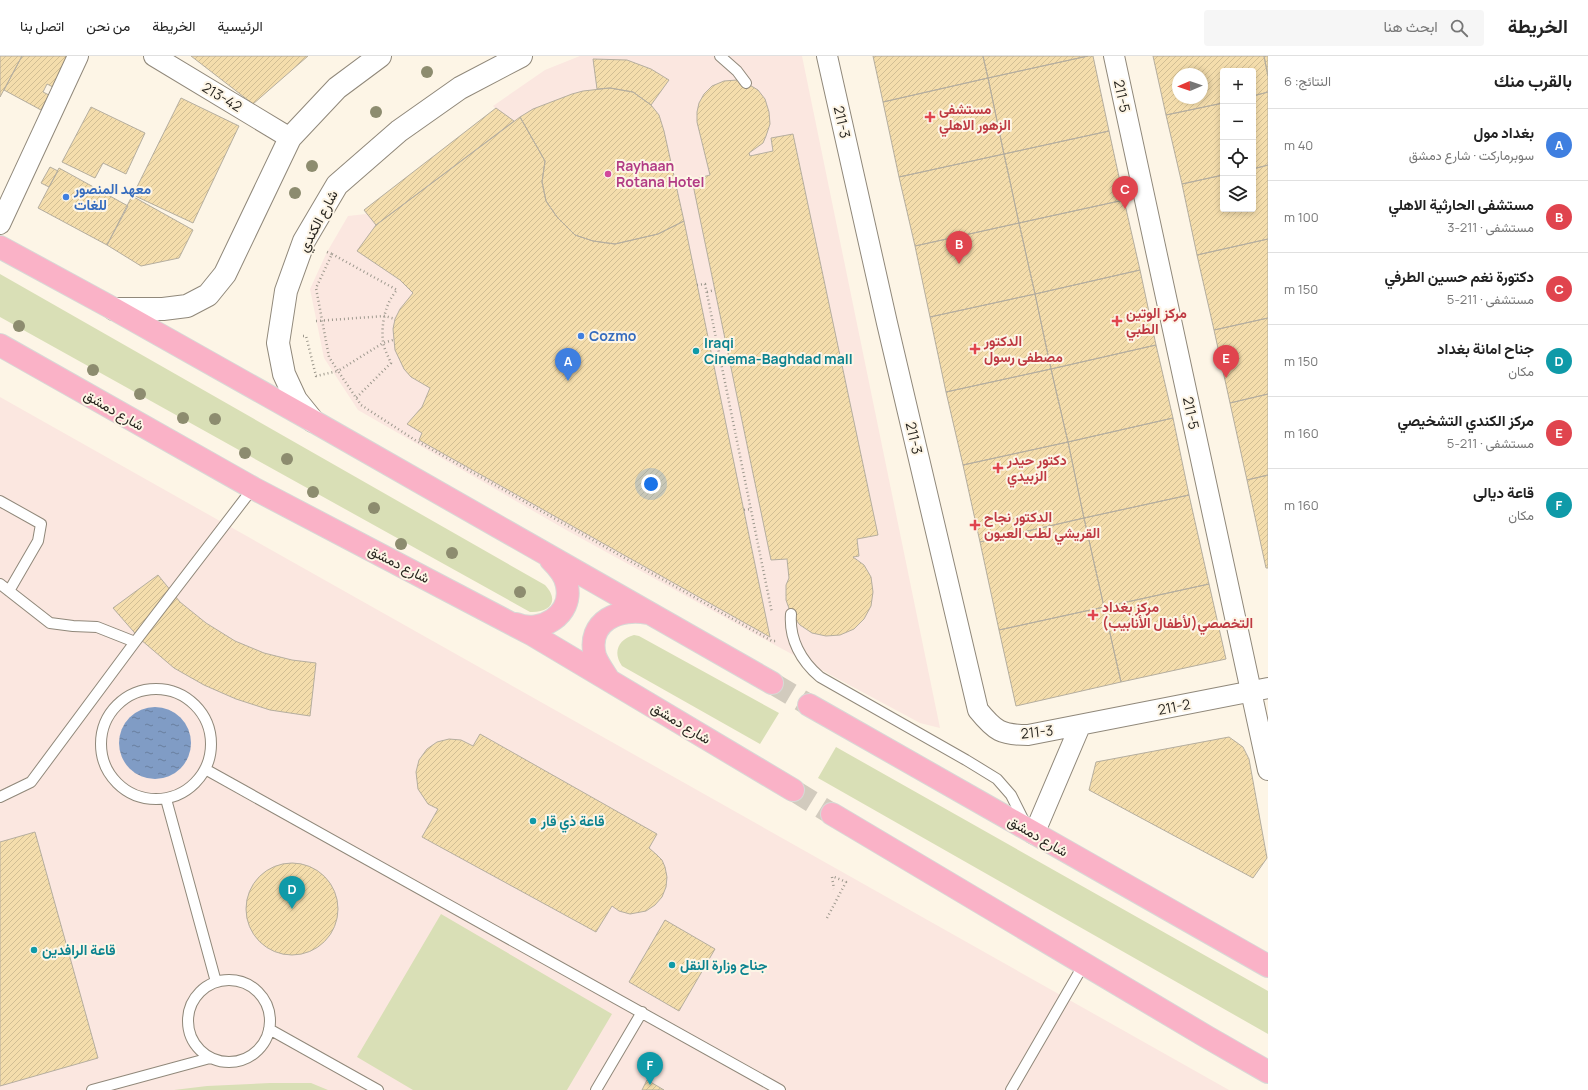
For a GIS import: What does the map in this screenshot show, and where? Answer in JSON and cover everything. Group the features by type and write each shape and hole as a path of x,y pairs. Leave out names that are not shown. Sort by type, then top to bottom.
{"main road":[{"path":"0,247 114,309 313,421 772,683"},
{"name":"شارع دمشق","path":"0,345 253,488 511,623 793,790"},
{"path":"511,623 519,626 540,626 552,622 565,605 568,594 565,578 556,565 540,551"},
{"path":"610,681 595,656 594,643 598,631 607,619 622,612 651,614"},
{"name":"شارع دمشق","path":"809,705 1268,966"},
{"path":"832,814 1268,1072"}],"street":[{"path":"0,224 78,56"},
{"name":"213-42","path":"154,56 290,138"},
{"path":"114,309 163,309 187,306 208,295 225,274 290,138 337,88 380,56"},
{"name":"شارع الكندي","path":"313,421 296,400 284,374 278,343 286,291 304,241 337,185 399,131 460,88 521,56"},
{"name":"211-3","path":"827,56 978,710 990,724 1000,732 1016,735 1028,735 1080,726"},
{"name":"211-5","path":"1114,56 1260,690 1268,770"},
{"name":"211-2","path":"1080,726 1260,690"},
{"path":"1032,833 1080,726"}],"lane":[{"path":"720,56 737,71 746,83"},
{"path":"0,797 31,782 135,642 253,488"},
{"path":"0,501 41,524 38,541 9,591"},
{"path":"0,584 50,623 97,627 135,642"},
{"path":"792,614 792,632 798,651 810,668 820,677 997,779 1011,794 1032,833"},
{"path":"147,689 166,690 184,696 199,708 208,725 212,744 208,763 199,780 184,792 166,799 151,800 136,796 122,788 111,777 104,763 101,744 104,725 114,708 129,696 147,689"},
{"path":"205,769 780,1090"},
{"path":"166,799 216,982"},
{"path":"1011,1090 1084,964"},
{"path":"230,980 243,982 255,988 264,999 269,1011 269,1028 267,1037 260,1049 250,1057 237,1062 223,1062 210,1058 199,1049 192,1038 188,1024 189,1011 195,998 204,988 216,982 230,980"},
{"path":"596,1090 642,1012"},
{"path":"269,1028 378,1090"},
{"path":"92,1090 210,1058"}],"path":[{"path":"327,252 397,290 391,297 383,327 383,343 391,363 356,398"},
{"path":"332,254 316,288 329,357 361,406 415,440 772,641 776,641 778,639"},
{"path":"697,285 705,284 707,292 774,620"},
{"path":"707,292 715,290"},
{"path":"316,321 385,316 395,319"},
{"path":"278,343 306,336 316,376 338,371 383,343 393,340"},
{"path":"744,510 751,509"},
{"path":"827,918 846,882 832,876 834,889"}],"shaded area":[{"path":"580,56 802,56 940,728 920,723 775,645 568,531 358,410 324,358 310,289 327,252 348,216 366,214 364,210 496,109 493,106 545,70"},
{"path":"0,397 1229,1090 0,1090"}],"green space":[{"path":"0,274 545,585 552,596 551,605 537,612 530,612 0,317"},
{"path":"634,635 639,636 779,713 760,744 622,666 619,661 617,651 624,640"},
{"path":"836,747 1268,991 1268,1034 818,778"},
{"path":"441,914 612,1014 567,1090 413,1090 357,1057"},
{"path":"311,1083 328,1090 174,1090 207,1086"}],"water":[{"path":"155,707 169,710 181,717 188,729 191,743 188,757 181,769 169,776 155,779 141,776 129,769 122,757 119,743 122,729 129,717 141,710"}],"building":[{"path":"0,56 22,56 0,97"},
{"path":"22,56 69,56 53,87 47,84 43,92 49,95 41,110 4,90"},
{"path":"191,56 308,56 253,104"},
{"path":"873,56 983,56 988,78 883,102"},
{"path":"983,56 1088,56 988,78"},
{"path":"1093,56 1109,131 1004,154 988,78"},
{"path":"1153,56 1264,56 1268,76 1268,92 1256,95 1256,68 1220,68 1220,104 1166,115"},
{"path":"1264,56 1268,56 1268,76"},
{"path":"593,59 627,60 651,69 669,80 651,105 633,92 610,88 597,89"},
{"path":"988,78 1004,154 899,177 883,102"},
{"path":"737,80 758,90 765,99 769,112 770,124 763,143 749,153 750,156 773,151 771,138 793,134 878,535 857,539 859,556 853,557 864,565 871,577 873,592 871,606 864,619 854,629 840,635 826,636 812,633 800,625 791,614 786,600 786,585 789,578 787,559 771,560 692,180 710,175 697,122 699,103 704,94 712,86 724,81"},
{"name":"Rayhaan Rotana Hotel","path":"610,88 633,92 651,105 659,115 684,221 658,234 615,244 593,241 575,235 557,217 546,201 542,182 545,161 520,117 533,109 572,94 583,91"},
{"path":"1268,92 1268,165 1256,168 1256,104 1256,95"},
{"path":"181,98 239,126 193,223 133,195"},
{"path":"1220,104 1220,176 1182,184 1166,115"},
{"path":"91,107 145,133 126,174 103,163 95,178 62,162"},
{"path":"496,108 514,121 376,225 364,210"},
{"path":"520,117 545,161 542,182 546,201 557,217 575,235 593,241 615,244 658,234 684,221 770,637 419,440 422,433 407,424 422,407 430,388 411,377 404,369 395,350 393,329 395,319 400,309 413,293 400,280 357,251 376,225"},
{"path":"1109,131 1124,200 1019,223 1004,154"},
{"path":"1004,154 1019,223 915,246 899,177"},
{"path":"1268,165 1268,239 1197,255 1182,184 1220,176 1220,212 1256,212 1256,168"},
{"path":"50,167 58,171 49,187 41,183"},
{"path":"59,168 128,206 107,245 38,208"},
{"path":"132,196 193,230 179,258 141,266 107,245"},
{"path":"1124,200 1140,270 1035,294 1019,223"},
{"path":"1019,223 1035,294 930,317 915,246"},
{"path":"1268,239 1268,318 1214,330 1197,255"},
{"path":"1140,270 1156,345 1051,369 1035,294"},
{"path":"1035,294 1051,369 946,392 930,317"},
{"path":"1268,318 1268,394 1230,403 1214,330"},
{"path":"1156,345 1173,418 1068,442 1051,369"},
{"path":"1051,369 1068,442 963,465 946,392"},
{"path":"1268,394 1268,475 1247,480 1230,403"},
{"path":"1173,418 1189,495 1084,518 1068,442"},
{"path":"1068,442 1084,518 980,542 963,465"},
{"path":"1268,475 1268,568 1266,568 1247,480"},
{"path":"1189,495 1209,584 1104,607 1084,518"},
{"path":"1084,518 1104,607 999,630 980,542"},
{"path":"158,575 180,602 206,623 235,641 264,653 292,660 316,663 310,716 270,710 236,699 204,685 174,668 140,639 113,608"},
{"path":"1209,584 1226,659 1121,682 1104,607"},
{"path":"1104,607 1121,682 1016,706 999,630"},
{"name":"قاعة ذي قار","path":"480,734 657,834 649,848 662,860 667,877 666,887 662,897 655,905 646,911 630,914 619,911 612,906 596,932 422,837 438,809 428,804 418,789 416,772 419,760 427,749 437,742 449,739 461,740 473,746"},
{"path":"1229,737 1243,747 1249,759 1267,858 1253,878 1089,790 1096,762"},
{"name":"قاعة الرافدين","path":"35,832 98,1058 0,1086 0,842"},
{"path":"292,863 309,867 324,877 334,892 338,909 334,926 324,941 309,951 292,955 275,951 260,941 250,926 246,909 250,892 260,877 275,867"},
{"name":"جناح وزارة النقل","path":"665,920 715,949 679,1011 629,982"},
{"path":"647,1080 664,1090 642,1090"}],"tunnel":[{"path":"772,683 809,705"},
{"path":"793,790 832,814"}],"place":[{"name":"مستشفى الزهور الاهلي","path":"930,117"},
{"name":"Rayhaan Rotana Hotel","path":"608,174"},
{"name":"معهد المنصور للغات","path":"66,197"},
{"name":"دكتورة نغم حسين الطرفي","path":"1125,209"},
{"name":"مستشفى الحارثية الاهلي","path":"959,264"},
{"name":"مركز الوتين الطبي","path":"1117,321"},
{"name":"Cozmo","path":"581,336"},
{"name":"الدكتور مصطفى رسول","path":"975,349"},
{"name":"Iraqi Cinema-Baghdad mall","path":"696,351"},
{"name":"مركز الكندي التشخيصي","path":"1226,378"},
{"name":"بغداد مول","path":"568,381"},
{"name":"دكتور حيدر الزبيدي","path":"998,468"},
{"name":"الدكتور نجاح القريشي لطب العيون","path":"975,525"},
{"name":"مركز بغداد التخصصي(لأطفال الأنابيب)","path":"1093,615"},
{"name":"قاعة ذي قار","path":"533,821"},
{"name":"جناح امانة بغداد","path":"292,909"},
{"name":"قاعة الرافدين","path":"34,950"},
{"name":"جناح وزارة النقل","path":"672,965"},
{"name":"قاعة ديالى","path":"650,1085"}]}
